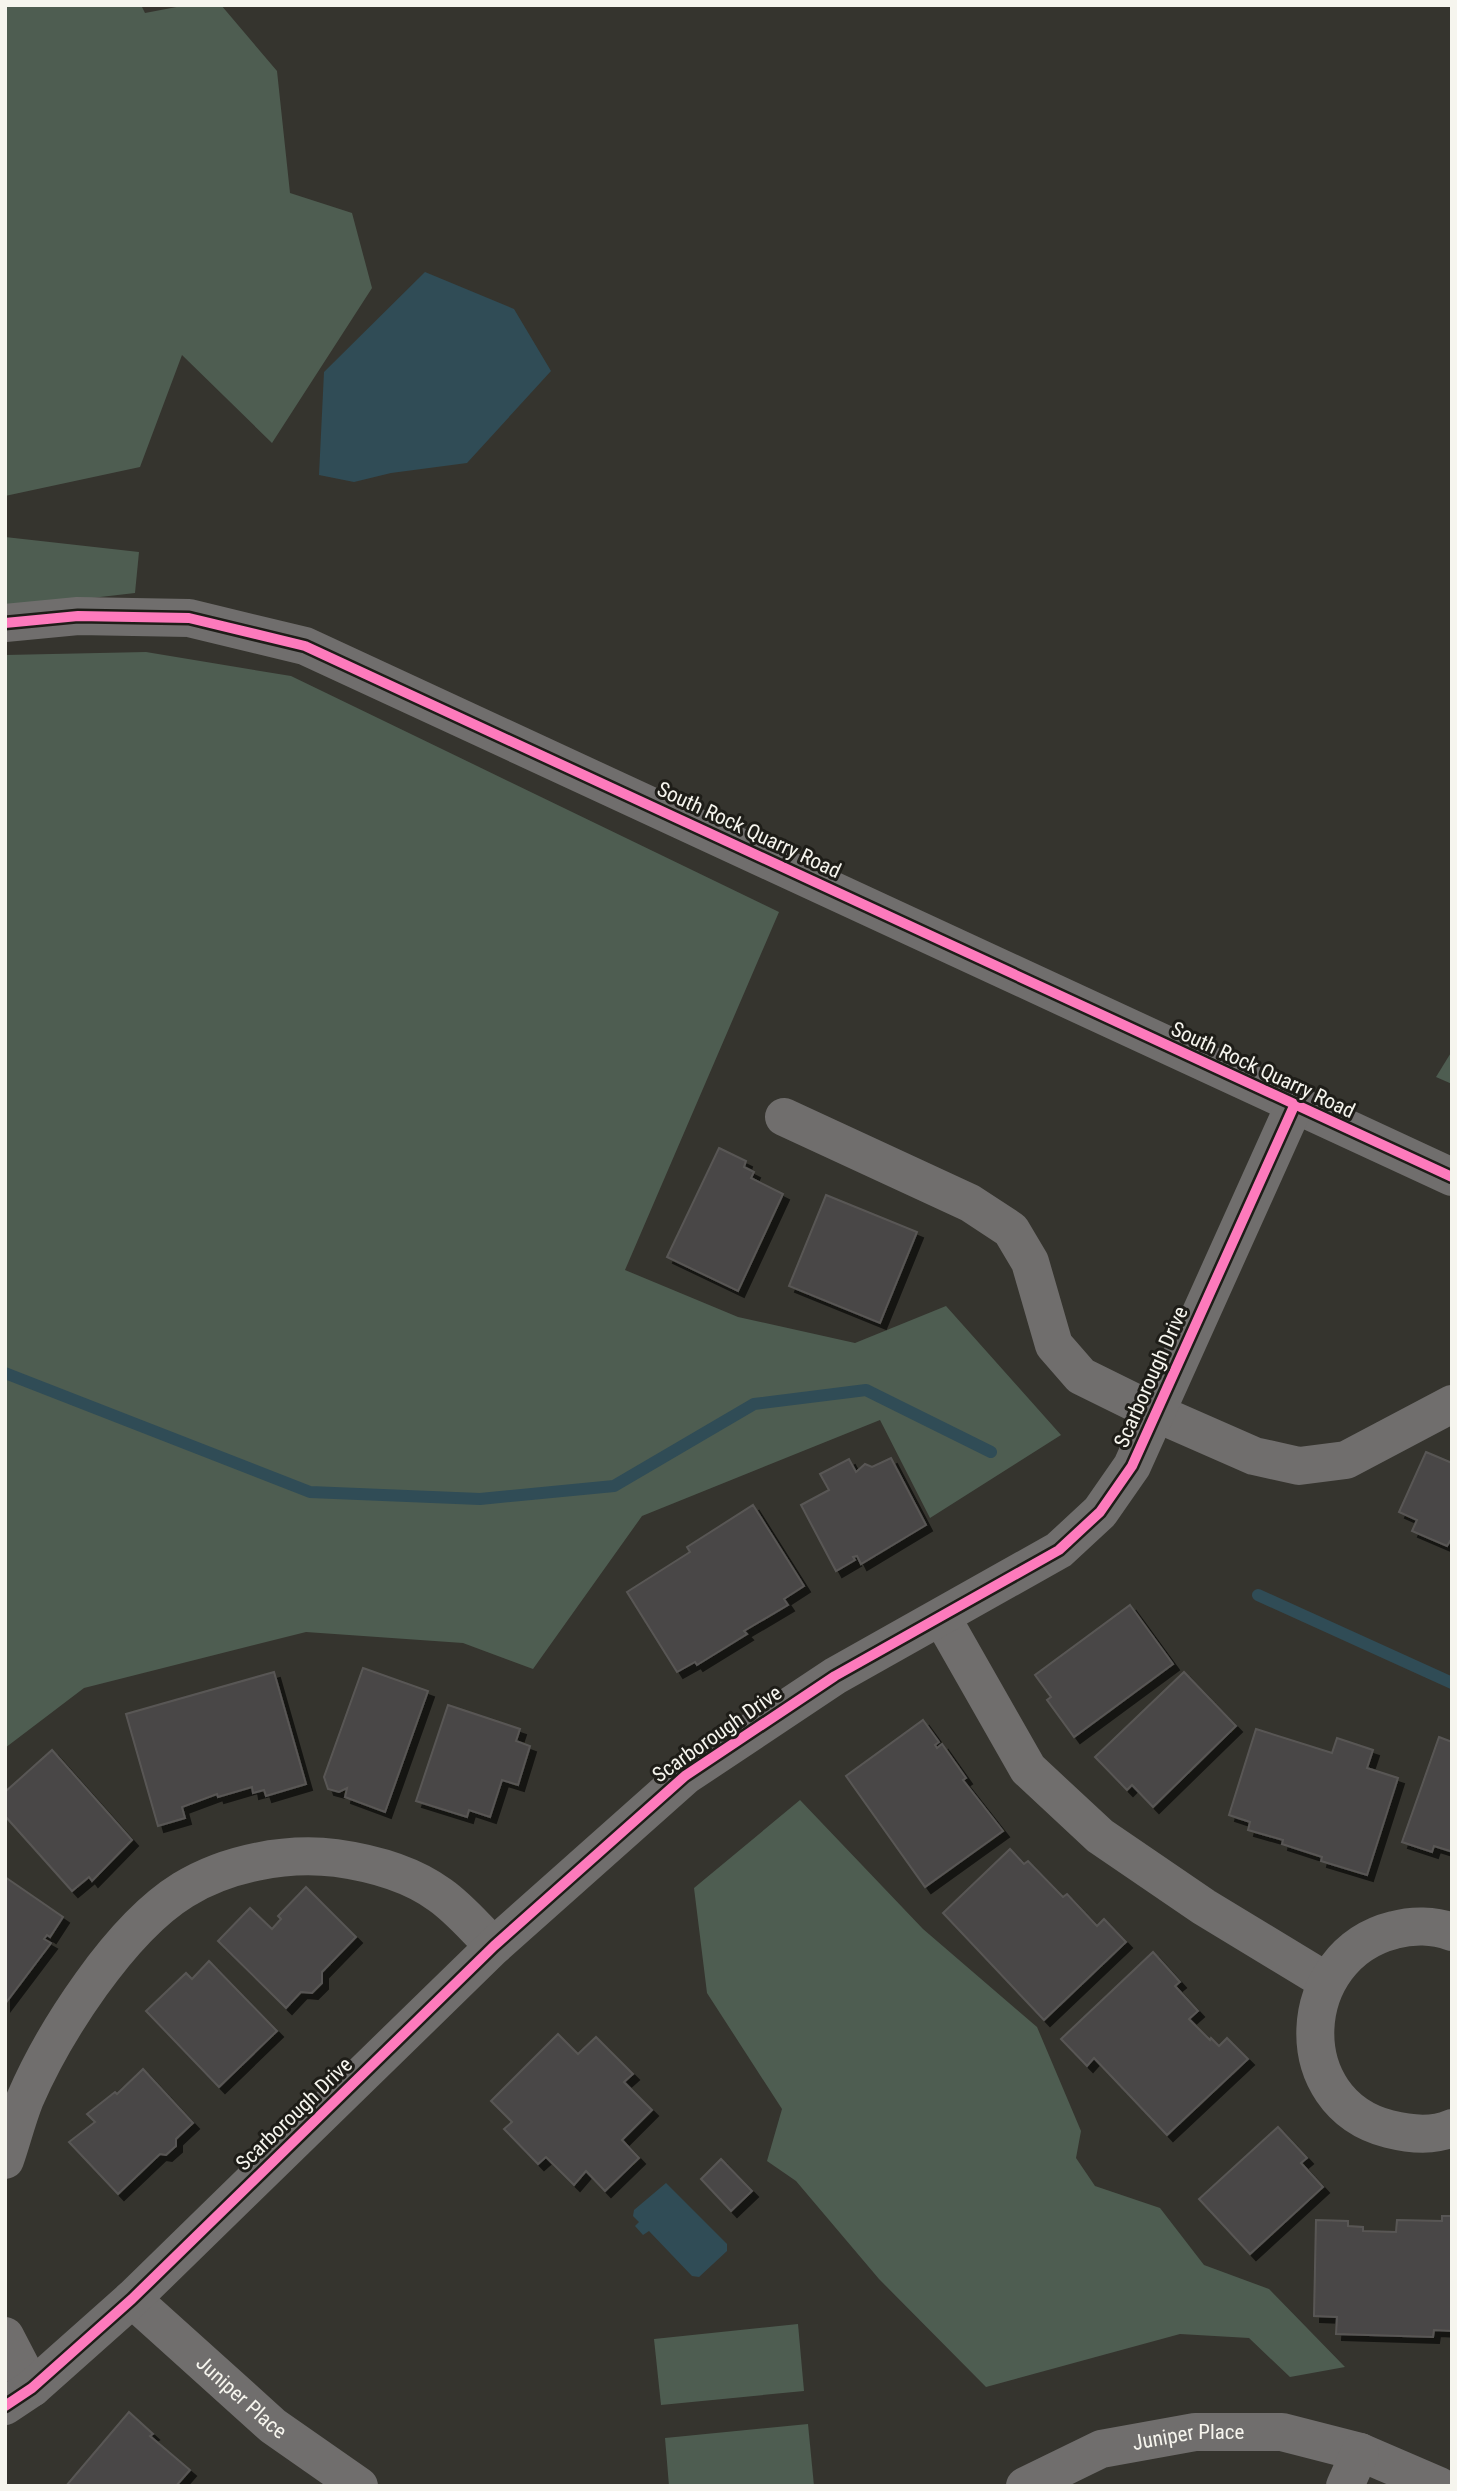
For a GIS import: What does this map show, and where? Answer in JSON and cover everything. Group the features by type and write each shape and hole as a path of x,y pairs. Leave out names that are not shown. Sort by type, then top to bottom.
{"street":[{"name":"South Rock Quarry Road","path":"5,623 78,616 189,618 305,646 1452,1177"},
{"name":"Scarborough Drive","path":"5,2336 18,2397 132,2299 494,1946 685,1776 835,1676 1059,1550 1100,1512 1132,1466 1294,1106"},
{"name":"Scarborough Drive","path":"785,1117 971,1203 1011,1230 1030,1262 1054,1345 1081,1376 1156,1413 1254,1456 1299,1466 1346,1460 1452,1404"},
{"path":"942,1618 1028,1769 1100,1836 1204,1907 1326,1981"},
{"path":"5,2160 25,2099 73,2009 130,1936 183,1891 195,1885 244,1864 312,1855 363,1862 404,1875 440,1895 494,1946"},
{"path":"1452,1932 1409,1926 1376,1935 1347,1953 1326,1981 1315,2014 1315,2048 1326,2080 1347,2108 1376,2126 1410,2134 1452,2128"},
{"name":"Juniper Place","path":"132,2299 273,2426 359,2486"},
{"name":"Juniper Place","path":"1025,2486 1101,2449 1195,2432 1282,2432 1353,2469 1439,2486"}],"green space":[{"path":"5,5 141,5 145,13 187,5 221,5 277,71 290,193 352,213 372,288 272,443 182,355 140,467 5,496"},
{"path":"5,537 139,552 135,593 5,608"},
{"path":"146,652 291,676 779,912 625,1270 738,1317 855,1343 946,1306 1061,1435 930,1518 880,1420 642,1516 533,1669 463,1643 306,1632 84,1688 5,1748 5,655"},
{"path":"1452,1051 1452,1084 1436,1077"},
{"path":"800,1800 923,1929 1037,2027 1081,2131 1076,2158 1095,2186 1160,2208 1204,2265 1269,2289 1345,2367 1290,2377 1249,2338 1180,2334 986,2387 879,2279 796,2181 767,2161 782,2109 707,1993 694,1888"},
{"path":"798,2324 804,2391 661,2405 654,2339"},
{"path":"808,2424 814,2486 669,2486 665,2438"}],"water":[{"path":"425,272 514,309 551,371 467,463 391,473 354,482 319,475 324,372"},
{"path":"666,2183 727,2244 727,2251 699,2277 692,2276 649,2231 643,2235 635,2226 639,2222 633,2216 634,2210"}],"building":[{"path":"719,1148 746,1161 744,1167 754,1172 751,1178 783,1194 738,1291 667,1257"},
{"path":"826,1195 917,1232 880,1323 789,1286"},
{"path":"1426,1452 1452,1463 1452,1538 1447,1546 1412,1531 1417,1520 1399,1512"},
{"path":"891,1458 926,1525 861,1564 857,1556 853,1557 855,1560 836,1571 801,1505 829,1490 820,1474 849,1459 856,1472 865,1464 872,1467"},
{"path":"753,1505 804,1586 784,1599 788,1605 744,1631 747,1634 697,1665 695,1662 677,1672 627,1592 690,1552 687,1547"},
{"path":"1130,1605 1173,1664 1074,1737 1047,1700 1051,1697 1035,1675"},
{"path":"363,1668 428,1691 385,1812 345,1797 347,1788 339,1792 328,1789 324,1777"},
{"path":"274,1672 306,1784 266,1796 264,1790 253,1793 252,1787 218,1797 217,1794 182,1807 185,1818 158,1826 126,1714"},
{"path":"1184,1672 1236,1726 1153,1807 1132,1785 1127,1790 1095,1757"},
{"path":"448,1705 520,1729 516,1741 530,1746 518,1785 502,1780 490,1817 469,1810 467,1817 416,1801"},
{"path":"923,1720 939,1742 935,1745 937,1748 942,1744 966,1778 963,1780 1003,1831 925,1887 846,1776"},
{"path":"1256,1729 1332,1753 1337,1738 1373,1750 1367,1768 1398,1778 1367,1875 1321,1861 1322,1857 1282,1844 1283,1840 1248,1830 1250,1822 1229,1815"},
{"path":"1439,1737 1452,1742 1452,1849 1450,1851 1434,1846 1432,1852 1402,1842"},
{"path":"52,1750 132,1840 92,1881 89,1877 72,1891 5,1816 5,1792"},
{"path":"1010,1849 1024,1864 1028,1861 1063,1897 1067,1894 1097,1926 1104,1919 1126,1942 1044,2020 943,1913"},
{"path":"5,1877 63,1917 50,1937 47,1935 44,1939 51,1943 5,2004"},
{"path":"306,1887 356,1937 322,1972 322,1983 312,1993 301,1992 286,2008 218,1941 250,1908 272,1929 281,1919 278,1916"},
{"path":"1153,1952 1180,1982 1175,1986 1198,2011 1189,2019 1219,2046 1227,2038 1248,2059 1167,2135 1094,2058 1087,2066 1061,2039"},
{"path":"209,1961 277,2031 219,2087 146,2011 186,1973 192,1979"},
{"path":"558,2034 578,2054 596,2037 633,2074 624,2082 652,2110 622,2140 639,2158 605,2191 586,2171 574,2185 546,2157 538,2164 504,2129 512,2122 491,2101"},
{"path":"143,2069 193,2123 176,2139 176,2146 166,2155 160,2154 118,2194 69,2142 95,2122 87,2114 115,2092 117,2094"},
{"path":"1278,2127 1307,2158 1301,2163 1323,2187 1250,2254 1199,2199"},
{"path":"721,2159 752,2191 731,2211 701,2179"},
{"path":"1442,2216 1452,2216 1452,2331 1434,2330 1433,2337 1336,2334 1337,2317 1314,2316 1316,2220 1348,2221 1348,2226 1363,2227 1363,2231 1396,2232 1397,2220 1442,2221"},
{"path":"129,2412 153,2434 150,2436 190,2470 176,2486 66,2486"}],"waterway":[{"path":"5,1373 310,1492 480,1499 614,1486 754,1404 866,1390 991,1452"},
{"path":"1258,1595 1452,1683"}],"cycle path":[{"path":"5,623 78,616 189,618 305,646 1452,1177"},
{"path":"5,2406 32,2388 132,2299 494,1946 685,1776 835,1676 1059,1550 1100,1512 1132,1466 1294,1106"}]}
